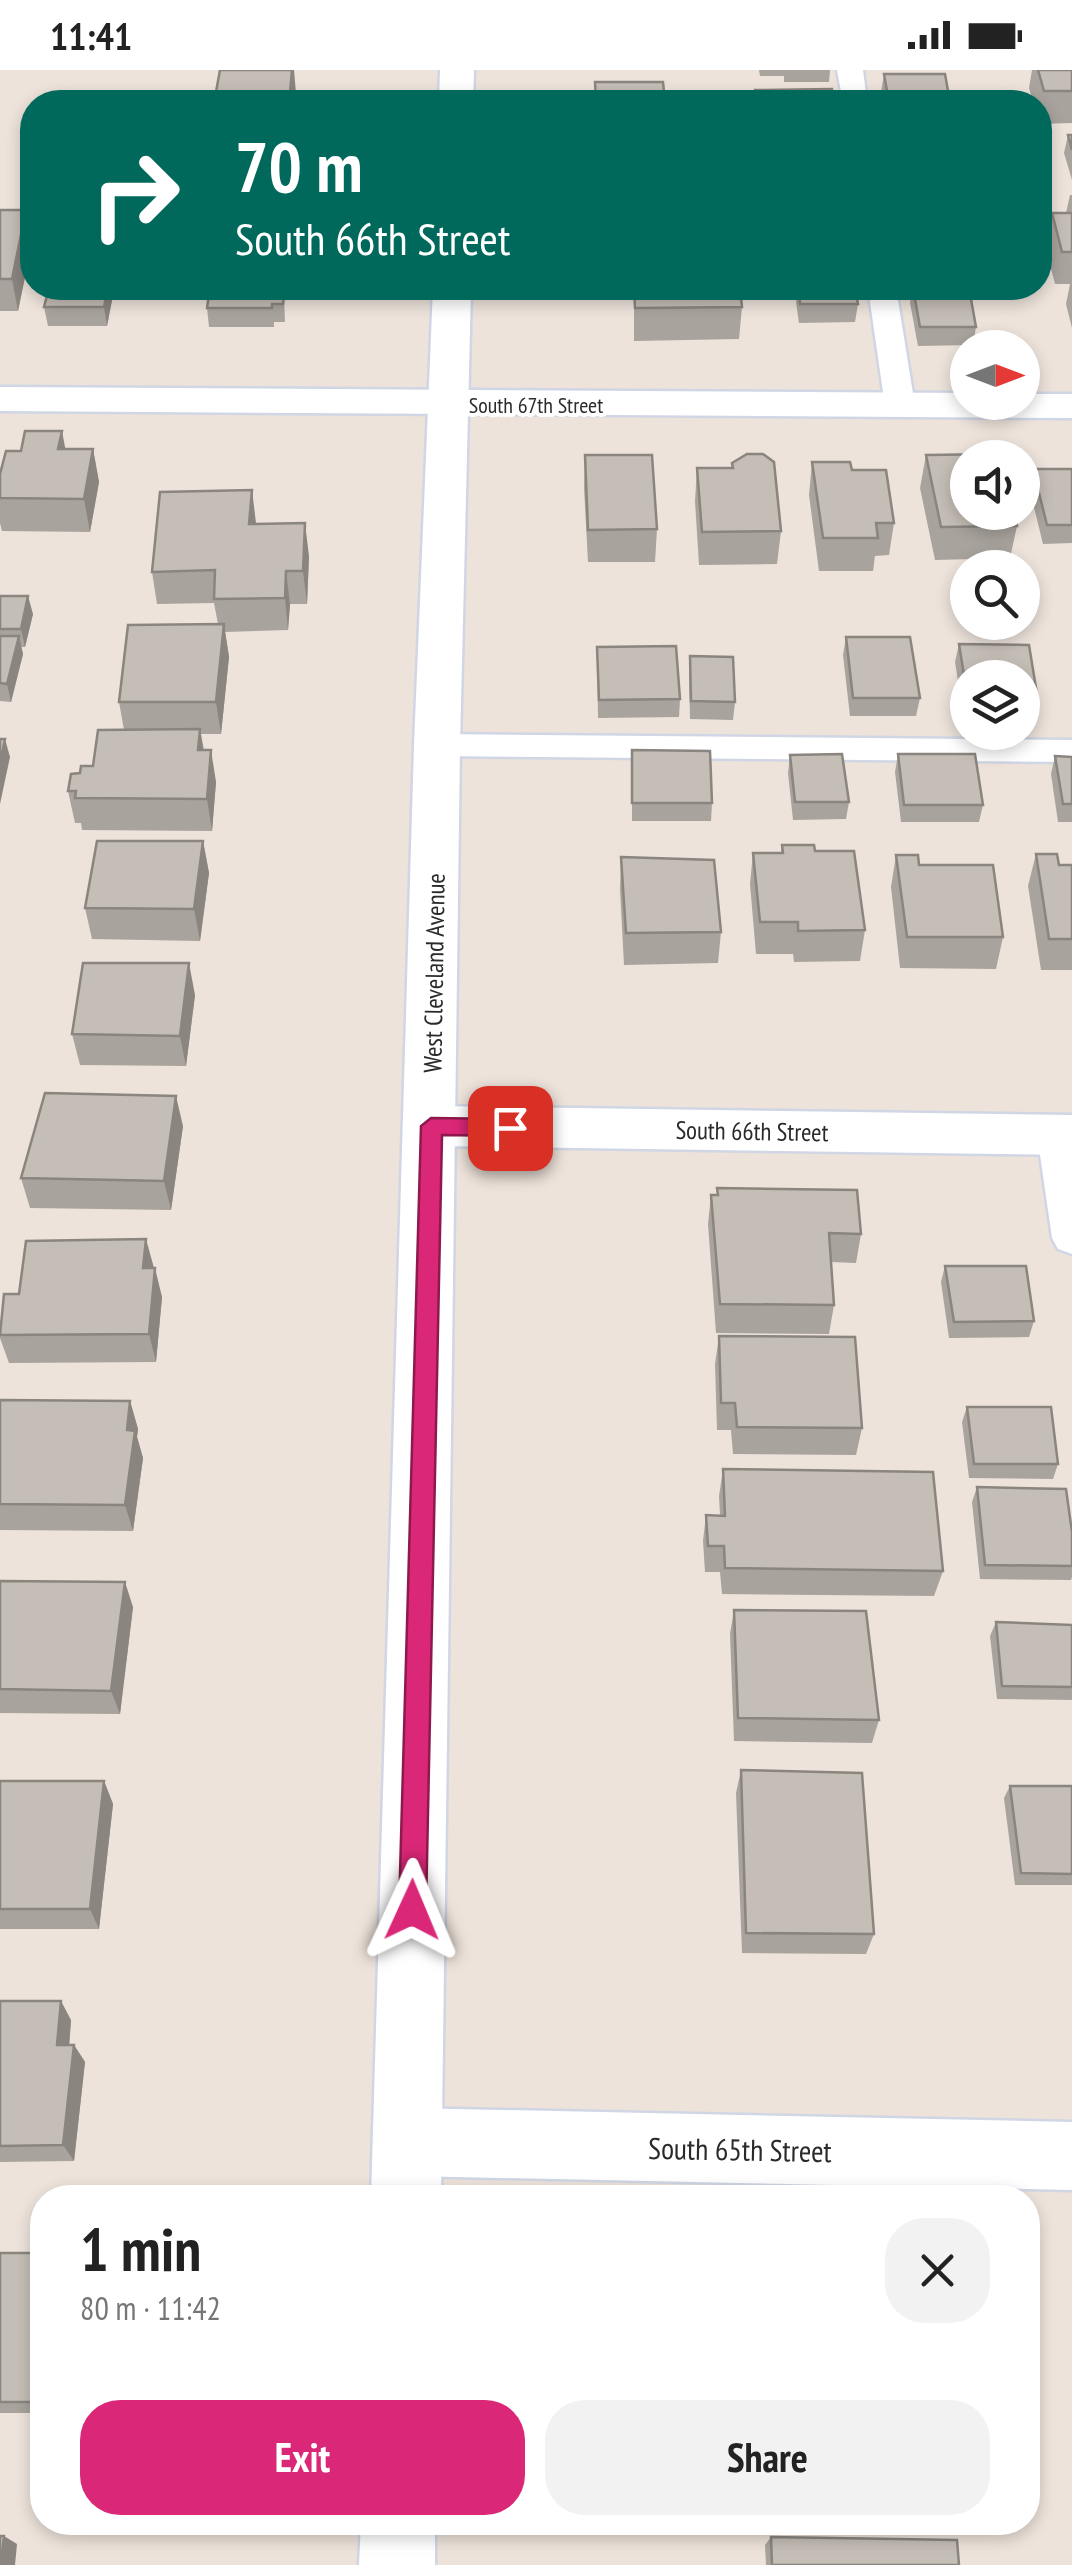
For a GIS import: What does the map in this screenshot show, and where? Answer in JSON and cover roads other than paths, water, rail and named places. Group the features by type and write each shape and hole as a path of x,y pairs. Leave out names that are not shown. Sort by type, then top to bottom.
{"street":[{"name":"West Cleveland Avenue","path":"407,2170 437,745 452,300"},
{"name":"South 67th Street","path":"0,399 1072,406"},
{"name":"South 66th Street","path":"431,1126 1064,1134"},
{"name":"South 65th Street","path":"407,2170 1072,2156"},
{"path":"398,2535 398,2565"}],"lane":[{"path":"884,300 900,406"},
{"path":"437,745 1072,751"},
{"path":"1064,1134 1072,1238"}]}
